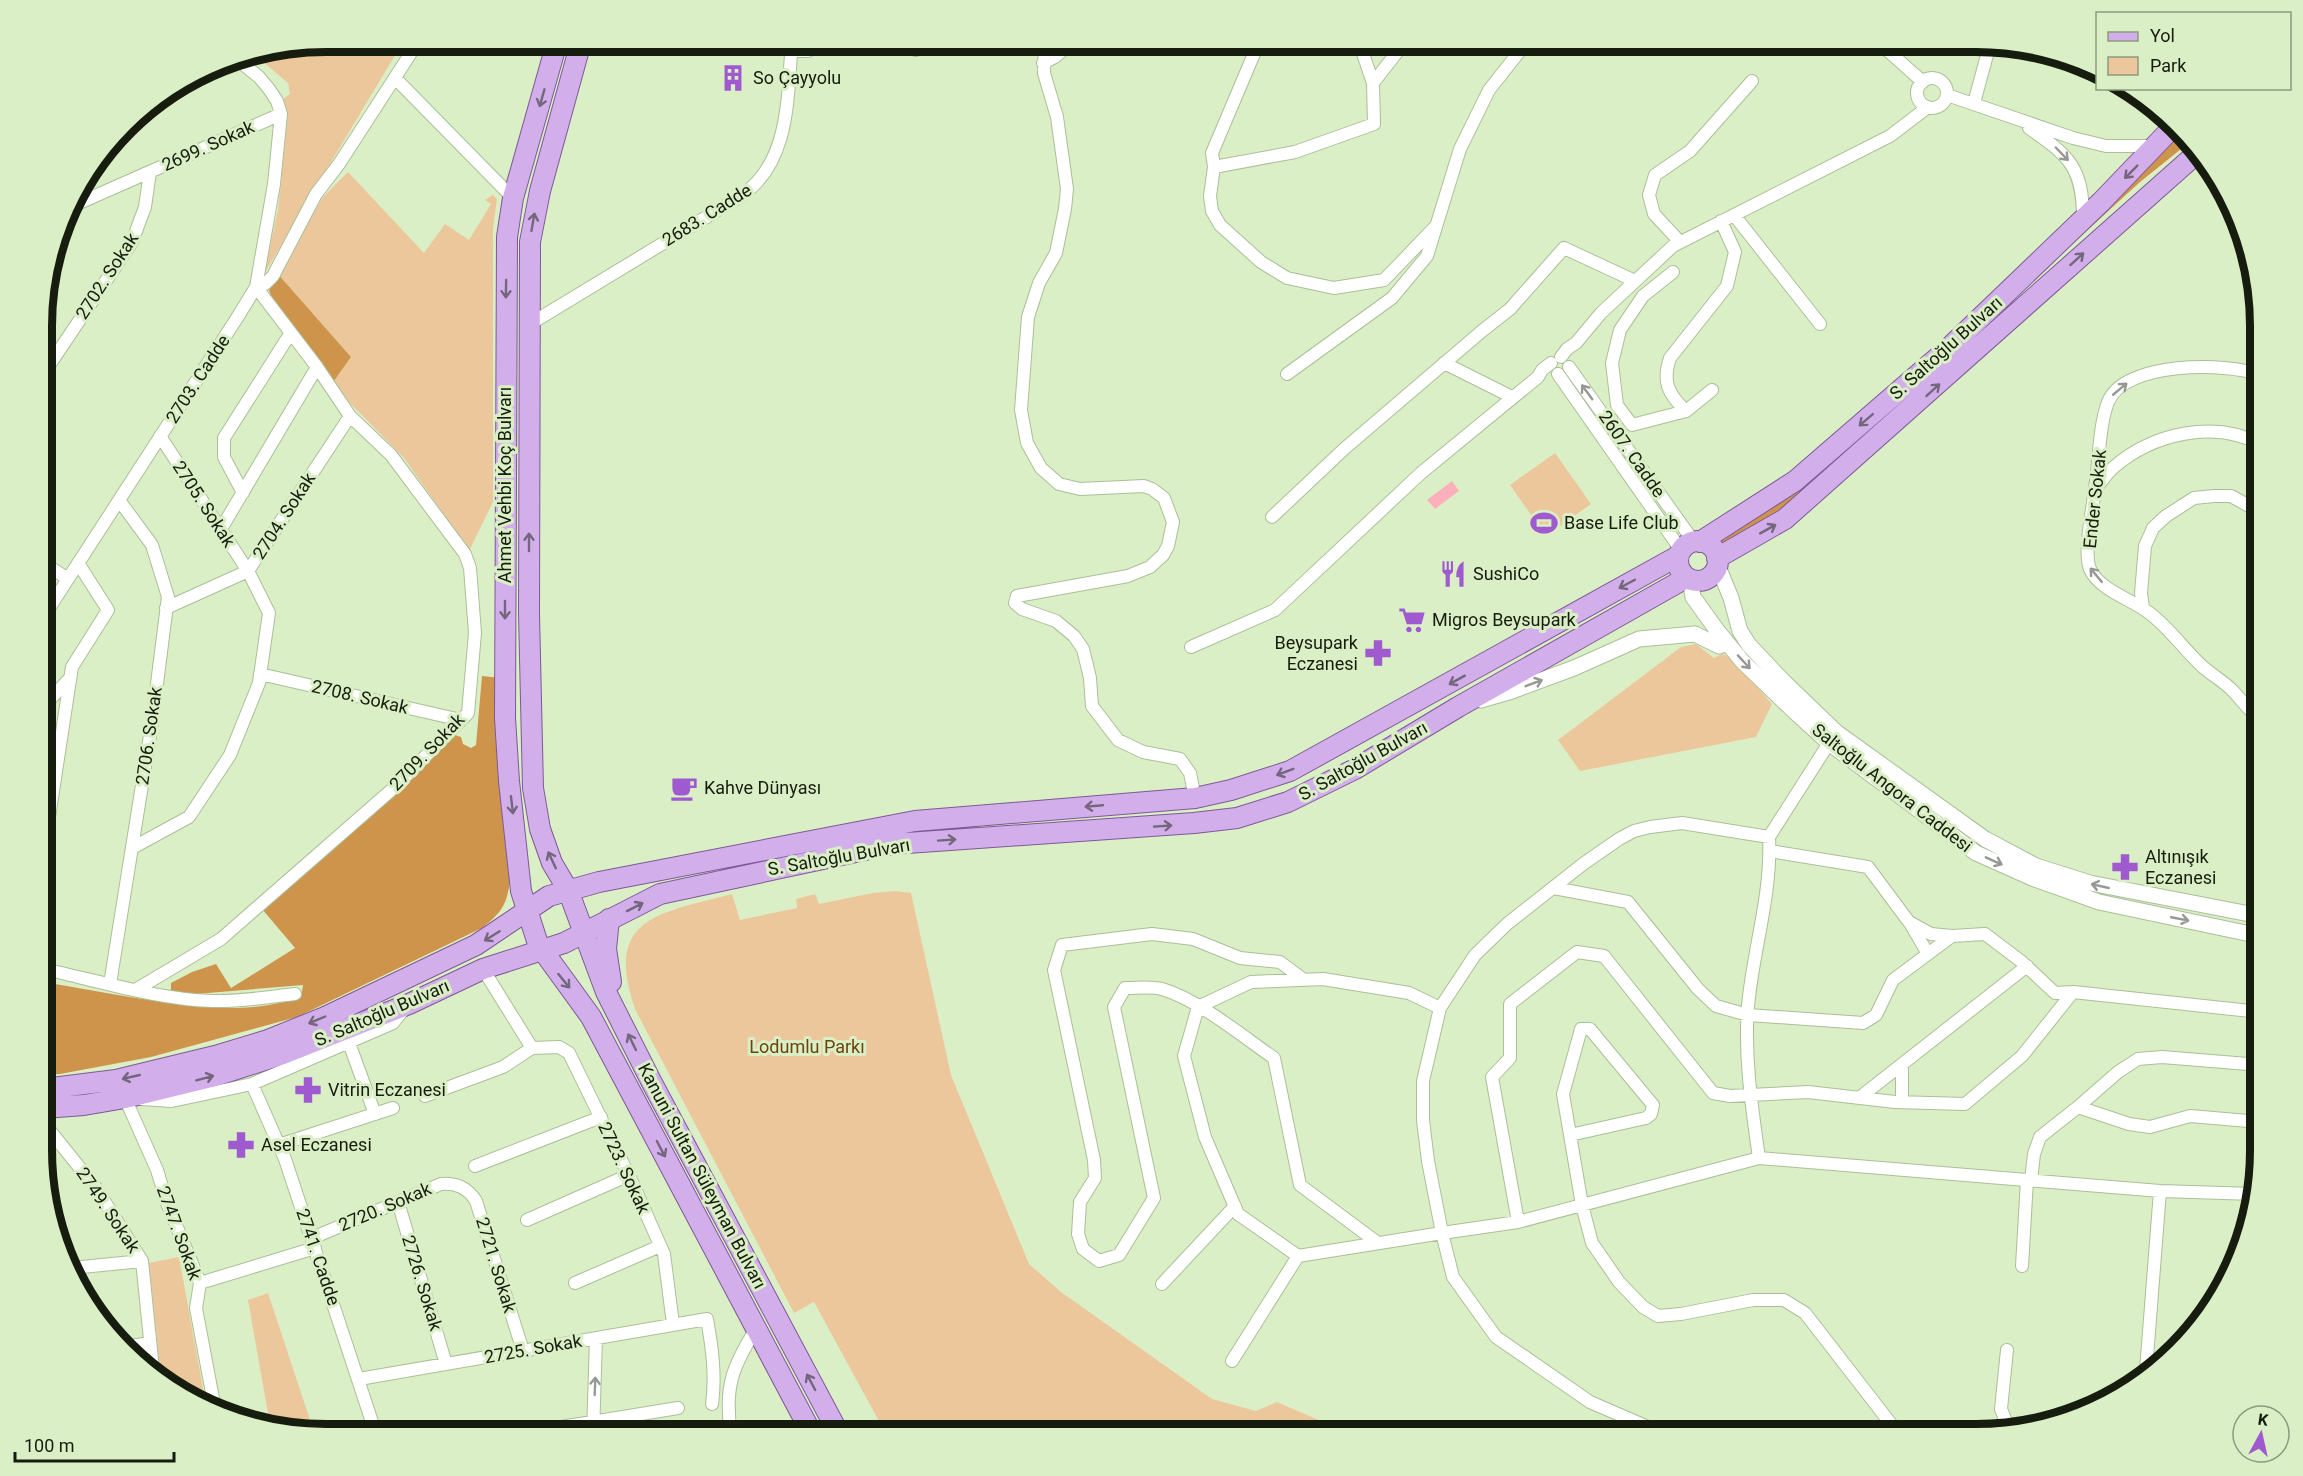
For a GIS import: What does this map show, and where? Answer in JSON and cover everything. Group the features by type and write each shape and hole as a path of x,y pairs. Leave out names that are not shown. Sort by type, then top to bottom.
{"main road":[{"name":"Ahmet Vehbi Koç Bulvarı","path":"533,932 521,891 509,781 506,718 507,237 513,198 554,52"},
{"name":"Ahmet Vehbi Koç Bulvarı","path":"577,913 568,890 552,863 537,817 533,788 529,614 532,227 578,52"},
{"name":"S. Saltoğlu Bulvarı","path":"52,1088 116,1080 215,1056 268,1040 325,1017 476,945 549,896 568,890 643,873 915,821 1195,798 1231,790 1290,771 1688,548 1795,481 1952,345 2083,219 2169,132"},
{"name":"S. Saltoğlu Bulvarı","path":"52,1107 125,1098 215,1076 274,1057 409,1004 483,969 512,958 542,951 584,934 660,894 893,844 1182,824 1237,818 1288,802 1354,769 1458,707 1688,579 1706,579 1711,576 1717,561 1785,519 2192,158"},
{"path":"1688,579 1679,568 1688,548 1711,547 1717,561"},
{"name":"Kanuni Sultan Süleyman Bulvarı","path":"577,913 603,983 651,1081 834,1424"},
{"path":"609,919 607,967 616,1011"},
{"name":"Kanuni Sultan Süleyman Bulvarı","path":"533,932 542,951 591,1017 807,1424"}],"street":[{"path":"256,287 265,284 273,276 316,194 339,164 412,52"},
{"name":"2683. Cadde","path":"530,324 741,196 759,182 772,162 782,134 791,52"},
{"path":"1045,52 1046,82 1057,117 1067,189 1056,253 1039,283 1028,317 1022,410 1027,443 1041,468 1059,484 1080,489 1144,486 1164,498 1173,522 1168,546 1163,555 1149,567 1128,576 1017,596 1014,601 1022,609 1056,621 1074,636 1083,649 1090,678 1092,706 1104,725 1118,740 1143,752 1180,759 1190,773 1195,798"},
{"path":"1044,63 1061,52"},
{"path":"1255,52 1212,153 1214,167 1210,196 1212,211 1221,225 1261,262 1287,278 1334,288 1384,280 1437,225"},
{"path":"1214,167 1295,152 1374,124 1373,83 1362,52"},
{"path":"1373,83 1397,52"},
{"path":"1287,374 1392,298 1427,256 1460,149 1489,90 1519,52"},
{"path":"1890,52 1923,81"},
{"path":"1974,103 1988,53"},
{"path":"245,65 259,76 269,89 277,101 281,114"},
{"path":"395,78 513,198"},
{"path":"1932,78 1942,81 1947,95 1942,104 1933,108 1921,102 1917,94 1923,81 1932,78"},
{"path":"1680,242 1654,214 1649,195 1655,175 1689,151 1752,81"},
{"path":"1947,95 2073,138 2106,146 2157,146"},
{"path":"1191,647 1275,610 1421,472 1538,377 1574,355 1576,343 1601,313 1673,246 1890,136 1928,107"},
{"name":"2699. Sokak","path":"83,201 281,114"},
{"name":"2703. Cadde","path":"52,604 256,287 274,184 281,114"},
{"path":"2015,119 2059,149 2072,164 2079,180 2083,219"},
{"name":"2702. Sokak","path":"52,361 132,242 145,207 150,172"},
{"path":"1734,215 1821,324"},
{"path":"1686,411 1669,392 1665,372 1670,358 1727,286 1735,252 1721,221"},
{"path":"1272,517 1344,449 1510,309 1564,248 1635,281"},
{"path":"1673,272 1643,296 1620,330 1612,363 1617,405 1632,425 1686,411 1712,390"},
{"name":"2709. Sokak","path":"136,989 221,939 396,786 468,713 475,633 470,568 465,554 391,455 350,416 317,367 256,287"},
{"path":"243,493 224,458 224,438 290,334"},
{"path":"1444,363 1512,397"},
{"name":"2607. Cadde","path":"1560,365 1644,472 1688,548"},
{"name":"2607. Cadde","path":"1560,365 1633,481 1688,548"},
{"name":"Ender Sokak","path":"2250,373 2214,365 2157,371 2115,390 2108,402 2091,515 2089,566 2093,574 2106,586 2165,626 2204,668 2231,689 2250,709"},
{"path":"221,529 317,367"},
{"name":"2704. Sokak","path":"166,608 248,571 350,416"},
{"path":"2095,490 2113,468 2130,455 2171,436 2199,431 2218,433 2250,441"},
{"name":"2705. Sokak","path":"132,848 189,817 230,755 259,683 269,613 248,571 160,436"},
{"path":"1633,481 1644,472"},
{"path":"2143,609 2141,593 2145,546 2153,528 2166,516 2194,498 2231,496 2250,506"},
{"name":"2706. Sokak","path":"110,984 152,723 168,597 153,545 118,500"},
{"name":"Saltoğlu Angora Caddesi","path":"1717,561 1743,637 1832,737 1997,846 2029,862 2096,885 2250,914"},
{"path":"52,797 72,667 108,610 78,563"},
{"path":"52,568 68,579"},
{"name":"Saltoğlu Angora Caddesi","path":"1688,579 1693,597 1742,661 1976,853 2042,882 2099,902 2250,934"},
{"path":"1458,707 1512,691 1574,668 1640,639 1695,634 1719,646 1728,643"},
{"name":"2708. Sokak","path":"260,674 461,720"},
{"path":"52,697 70,678"},
{"path":"1759,1158 1746,1052 1755,956 1771,864 1769,837 1832,737"},
{"path":"1641,1424 1590,1402 1496,1337 1453,1277 1428,1161 1423,1120 1423,1081 1440,1008 1475,955 1507,924 1619,838 1650,826 1682,823 1769,837"},
{"path":"1770,851 1868,867 1909,922 1928,954"},
{"path":"1554,888 1628,902 1698,989 1716,1006 1748,1015 1863,1023 1876,1015 1893,980 1952,936"},
{"path":"1909,922 1931,933 1952,936 1985,934 2027,966 2055,993 2073,992 2250,1011"},
{"path":"1304,980 1280,962 1240,958 1193,939 1152,934 1062,945 1054,970 1095,1178 1080,1202 1078,1234 1083,1250 1099,1261 1119,1255 1154,1198 1114,1007 1125,988 1160,988 1198,1006 1274,1058 1300,1185 1377,1243"},
{"path":"1518,1222 1492,1077 1510,1058 1510,1004 1577,952 1604,956 1713,1093 1731,1096 1808,1092 1902,1102 1965,1104 2022,1056 2073,992"},
{"path":"1859,1098 2027,966"},
{"path":"425,1096 503,1067 532,1048 483,969"},
{"path":"52,971 136,989 212,1001 243,1001 295,994"},
{"path":"1440,1008 1409,993 1323,979 1251,982 1198,1006 1184,1056 1205,1137 1238,1214 1298,1256 1518,1222 1759,1158 2160,1191 2247,1194"},
{"path":"125,1098 172,1101 252,1084 393,1023 409,1004"},
{"path":"1570,1135 1646,1118 1652,1114 1653,1105 1590,1029 1581,1029 1563,1094 1570,1135 1582,1205 1592,1243 1619,1281 1643,1307 1658,1316 1681,1314 1753,1300 1785,1300 1804,1313 1891,1424"},
{"path":"349,1043 375,1114"},
{"name":"2723. Sokak","path":"532,1048 559,1047 570,1053 629,1175 660,1246 674,1324"},
{"path":"2022,1266 2029,1180 2040,1137 2118,1072 2138,1059 2162,1057 2250,1064"},
{"path":"1902,1064 1902,1102"},
{"name":"2741. Cadde","path":"252,1084 279,1145 373,1424"},
{"name":"2747. Sokak","path":"125,1098 157,1170 167,1203 200,1283 196,1308 213,1399"},
{"path":"2078,1107 2129,1124 2150,1127 2190,1116 2250,1121"},
{"path":"279,1145 393,1108"},
{"path":"475,1166 601,1117"},
{"name":"2749. Sokak","path":"52,1137 96,1188 142,1261"},
{"path":"527,1220 629,1175"},
{"name":"2720. Sokak","path":"200,1283 313,1243 441,1184 460,1186"},
{"name":"2721. Sokak","path":"460,1186 476,1201 523,1351"},
{"path":"2146,1364 2160,1191"},
{"name":"2726. Sokak","path":"398,1202 446,1364"},
{"path":"1162,1284 1235,1206"},
{"path":"575,1283 660,1246"},
{"path":"1232,1361 1298,1256"},
{"path":"79,1267 142,1261 152,1360"},
{"name":"2725. Sokak","path":"358,1379 707,1319 714,1377 712,1404"},
{"path":"729,1424 729,1383 739,1356 756,1329"},
{"path":"588,1424 596,1338"},
{"path":"135,1345 150,1343"},
{"path":"2006,1422 2001,1408 2007,1350"},
{"path":"606,1424 678,1408"}],"green space":[{"path":"397,52 264,274 278,210 287,123 282,100 290,94 288,83 262,61 309,53"},
{"path":"348,172 424,253 445,224 469,240 491,204 485,200 493,195 497,199 493,229 493,502 468,553 404,458 349,402 334,381 351,357 278,274 323,197"},
{"path":"1555,453 1591,504 1546,536 1510,485"},
{"path":"1696,644 1714,658 1722,654 1732,658 1772,704 1756,737 1580,771 1558,740 1681,647"},
{"name":"Lodumlu Parkı","path":"896,891 911,893 951,1075 1029,1264 1061,1292 1212,1399 1256,1411 1277,1402 1328,1424 881,1424 814,1302 794,1313 635,1009 627,978 627,955 633,937 644,924 661,914 732,894 740,920 797,908 796,899 815,894 819,904 873,893"},
{"path":"179,1257 204,1395 160,1367 149,1263"},
{"path":"268,1293 311,1423 269,1417 248,1300"}],"shaded area":[{"path":"2176,139 2183,147 2140,182 1771,520 1720,548 1713,540 2132,182"},
{"path":"278,274 351,357 334,381 271,296 269,290"},
{"path":"1452,481 1459,491 1435,509 1427,500"},
{"path":"482,676 501,678 511,871 507,897 501,910 490,922 482,928 297,1017 151,1057 52,1074 52,983 140,999 213,1007 253,1007 301,998 303,985 184,995 171,992 171,983 192,972 216,964 231,988 295,948 262,909 455,735 461,737 463,744 471,748 476,745"}],"place":[{"name":"So Çayyolu","path":"733,78"},
{"name":"Base Life Club","path":"1544,523"},
{"name":"SushiCo","path":"1453,574"},
{"name":"Migros Beysupark","path":"1412,620"},
{"name":"Beysupark Eczanesi","path":"1378,653"},
{"name":"Kahve Dünyası","path":"684,788"},
{"name":"Altınışık Eczanesi","path":"2125,867"},
{"name":"Vitrin Eczanesi","path":"308,1090"},
{"name":"Asel Eczanesi","path":"241,1145"}]}
